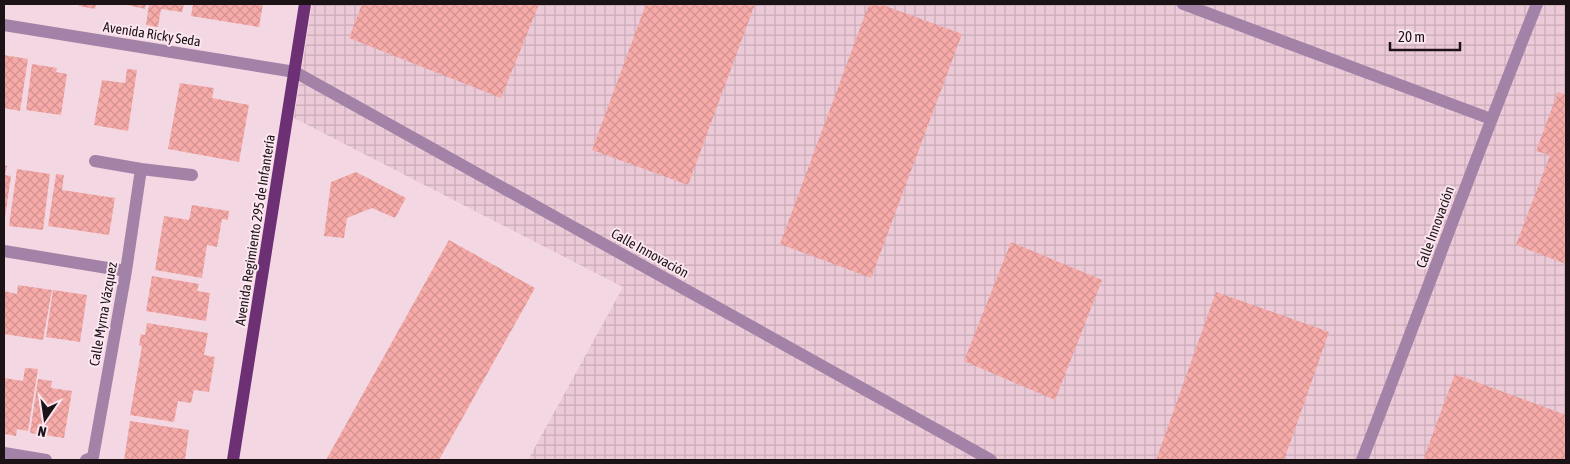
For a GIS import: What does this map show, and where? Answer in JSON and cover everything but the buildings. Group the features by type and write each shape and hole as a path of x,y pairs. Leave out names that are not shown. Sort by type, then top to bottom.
{"main road":[{"name":"Avenida Regimiento 295 de Infantería","path":"233,460 305,4"}],"street":[{"path":"1184,4 1491,119"},
{"name":"Calle Innovación","path":"1362,460 1422,306 1491,119 1537,4"},
{"name":"Avenida Ricky Seda","path":"4,25 295,72"},
{"name":"Calle Innovación","path":"295,72 991,460"},
{"path":"95,161 192,175"},
{"name":"Calle Myrna Vázquez","path":"86,460 93,457 126,271 141,169"},
{"path":"4,251 126,271"},
{"path":"4,453 46,460"}],"shaded area":[{"path":"312,4 1566,4 1566,460 528,460 623,287 294,118"}]}
